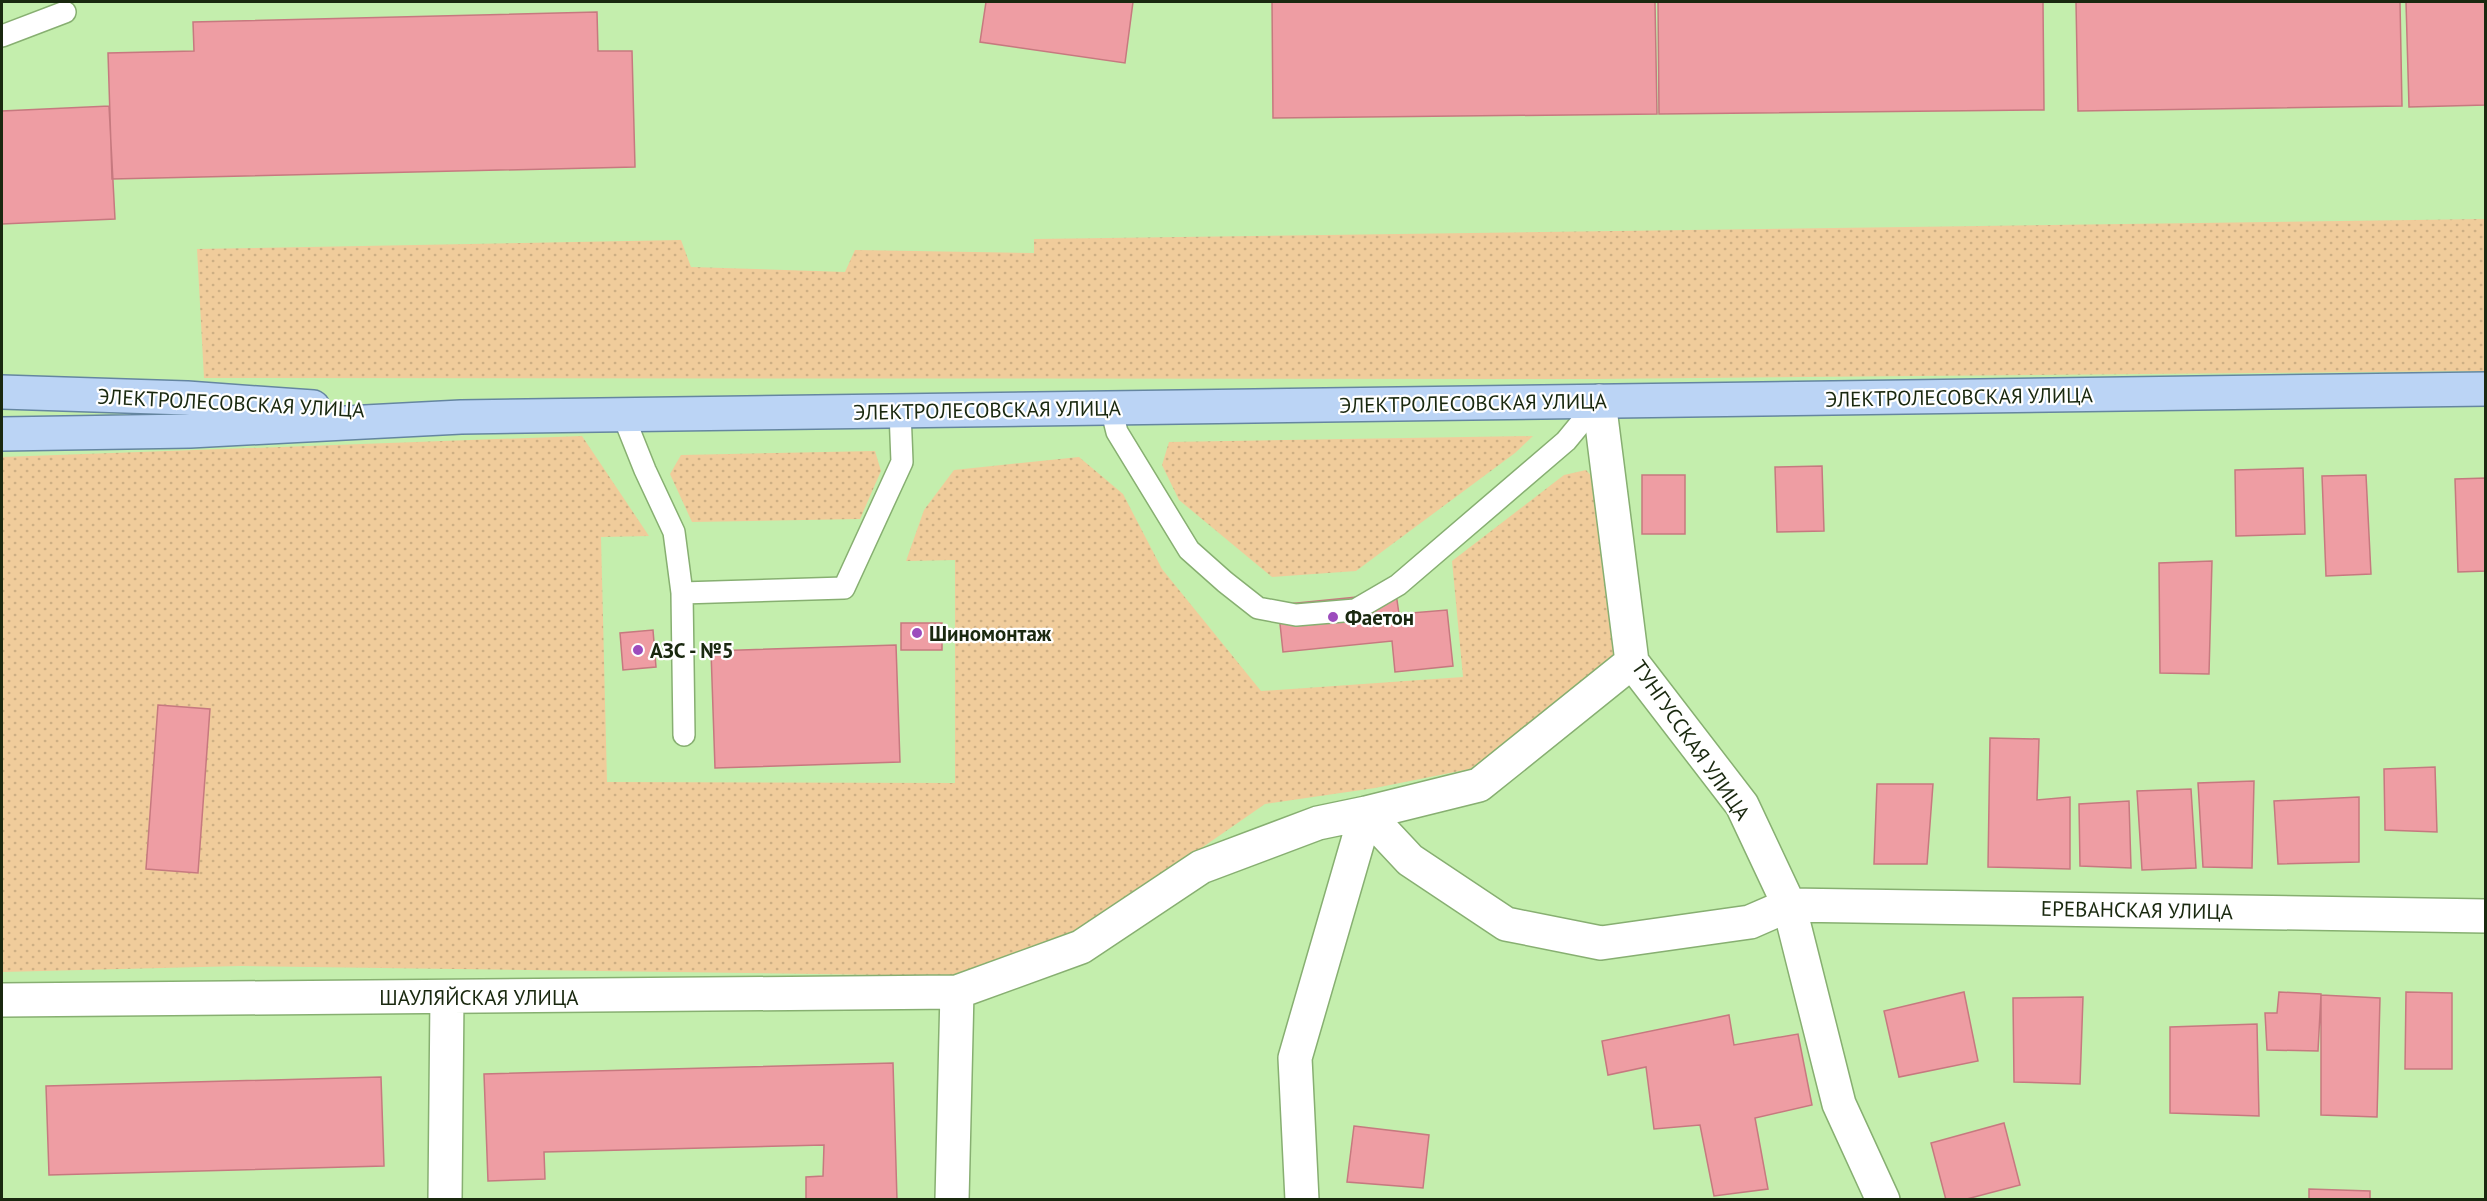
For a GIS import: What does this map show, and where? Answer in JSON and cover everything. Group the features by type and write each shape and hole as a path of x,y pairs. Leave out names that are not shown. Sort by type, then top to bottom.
{"main road":[{"name":"ЭЛЕКТРОЛЕСОВСКАЯ УЛИЦА","path":"2,434 189,431 461,417 2486,389"},
{"name":"ЭЛЕКТРОЛЕСОВСКАЯ УЛИЦА","path":"2,392 187,398 461,417"}],"street":[{"name":"ТУНГУССКАЯ УЛИЦА","path":"1599,401 1632,662 1742,805 1789,905 1839,1104 1883,1200"},
{"name":"ШАУЛЯЙСКАЯ УЛИЦА","path":"2,1000 957,992 1082,947 1202,867 1318,823 1479,785 1632,662"},
{"path":"1366,813 1410,860 1506,924 1601,943 1750,922 1789,905"},
{"path":"1302,1200 1295,1058 1366,813"},
{"name":"ЕРЕВАНСКАЯ УЛИЦА","path":"1789,905 2486,916"},
{"path":"952,1200 957,992"},
{"path":"446,1200 447,997"}],"lane":[{"path":"2,36 65,12"},
{"path":"1111,408 1117,432 1189,550 1258,608 1296,615 1355,610 1398,585 1566,441 1599,401"},
{"path":"682,593 844,588 902,462 900,411"},
{"path":"623,415 645,470 674,532 682,593 684,735"}],"shaded area":[{"path":"2485,219 2485,371 1595,379 204,378 197,249 681,240 691,267 845,272 855,250 1034,253 1034,239"},
{"path":"582,436 649,536 601,537 607,782 955,783 955,560 906,561 924,510 954,470 1079,457 1123,494 1162,569 1261,691 1463,677 1452,561 1564,475 1586,470 1597,482 1615,661 1470,769 1375,788 1265,804 1073,937 954,976 241,966 2,972 2,457"},
{"path":"1533,436 1515,453 1356,571 1272,577 1179,500 1162,465 1169,442"},
{"path":"875,451 881,471 860,519 692,522 670,474 681,455"}],"building":[{"path":"986,2 1133,2 1125,63 980,42"},
{"path":"1272,2 1655,2 1657,114 1273,118"},
{"path":"1658,2 2043,2 2044,110 1659,114"},
{"path":"2076,2 2400,2 2402,106 2078,111"},
{"path":"2406,2 2486,2 2486,105 2409,107"},
{"path":"597,12 598,51 632,51 635,167 112,179 108,53 194,51 193,22"},
{"path":"109,106 115,219 2,224 2,111"},
{"path":"1822,466 1824,531 1777,532 1775,467"},
{"path":"2303,468 2305,534 2236,536 2235,470"},
{"path":"1642,475 1685,475 1685,534 1642,534"},
{"path":"2366,475 2371,574 2326,576 2322,476"},
{"path":"2486,478 2486,571 2458,572 2455,479"},
{"path":"2212,561 2209,674 2160,673 2159,563"},
{"path":"1396,593 1399,614 1447,610 1453,666 1395,672 1392,641 1283,652 1278,605"},
{"path":"901,623 942,623 942,650 901,650"},
{"name":"АЗС - №5","path":"653,630 656,667 623,670 620,633"},
{"path":"896,645 900,762 715,768 711,651"},
{"path":"158,705 210,709 198,873 146,869"},
{"path":"1990,738 2039,739 2037,800 2070,797 2070,869 1988,867"},
{"path":"2435,767 2437,832 2385,830 2384,769"},
{"path":"2254,781 2252,868 2203,867 2198,783"},
{"path":"1877,784 1933,784 1927,864 1874,864"},
{"path":"2191,789 2196,868 2142,870 2137,791"},
{"path":"2359,797 2359,862 2278,864 2274,801"},
{"path":"2129,801 2131,868 2080,866 2079,804"},
{"path":"1964,992 1978,1061 1899,1077 1884,1011"},
{"path":"2279,992 2321,994 2318,1051 2267,1050 2265,1013 2277,1013"},
{"path":"2406,992 2452,993 2452,1069 2405,1069"},
{"path":"2321,995 2380,998 2377,1117 2321,1115"},
{"path":"2083,997 2080,1084 2014,1082 2013,998"},
{"path":"1729,1015 1734,1045 1798,1034 1812,1105 1755,1118 1768,1189 1714,1196 1700,1125 1654,1129 1646,1067 1608,1075 1602,1041"},
{"path":"2257,1024 2259,1116 2170,1113 2170,1027"},
{"path":"893,1063 897,1200 806,1200 806,1177 823,1176 824,1145 544,1152 545,1179 488,1181 484,1074"},
{"path":"381,1077 384,1166 49,1175 46,1086"},
{"path":"2004,1123 2020,1185 1963,1200 1946,1200 1931,1143"},
{"path":"1354,1126 1429,1135 1423,1188 1347,1182"},
{"path":"2309,1189 2370,1191 2370,1200 2309,1200"}],"place":[{"name":"Фаетон","path":"1333,617"},
{"name":"Шиномонтаж","path":"917,633"},
{"name":"АЗС - №5","path":"638,650"}]}
